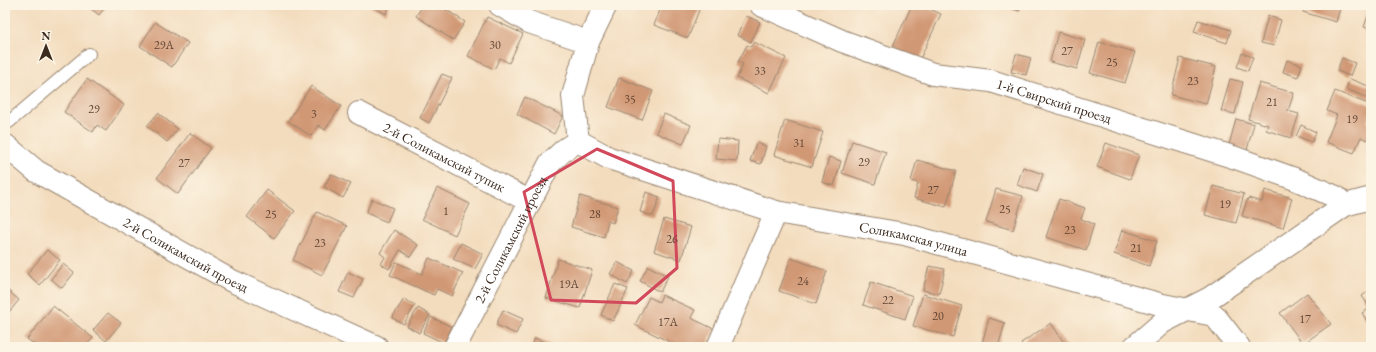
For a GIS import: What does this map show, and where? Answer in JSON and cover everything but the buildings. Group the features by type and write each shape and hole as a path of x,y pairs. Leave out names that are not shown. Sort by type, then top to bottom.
{"street":[{"path":"500,5 529,22 588,42"},
{"path":"578,141 573,96 588,42 606,5"},
{"name":"1-й Свирский проезд","path":"761,5 842,41 933,74 991,81 1216,152 1295,179 1336,197 1345,206"},
{"name":"2-й Соликамский тупик","path":"359,113 529,201"},
{"name":"2-й Соликамский проезд","path":"455,347 529,201 550,163 564,150 578,141"},
{"name":"Соликамская улица","path":"578,141 609,158 776,212 904,234 1188,311 1214,316 1239,347"},
{"name":"2-й Соликамский проезд","path":"5,145 36,171 230,280 377,347"},
{"path":"1134,347 1163,322 1188,311 1277,254 1345,206 1371,198"},
{"path":"718,347 776,212"}],"lane":[{"path":"5,122 9,122 89,54"}],"highlighted area":[{"path":"597,149 673,181 677,268 636,303 551,300 524,192"}]}
